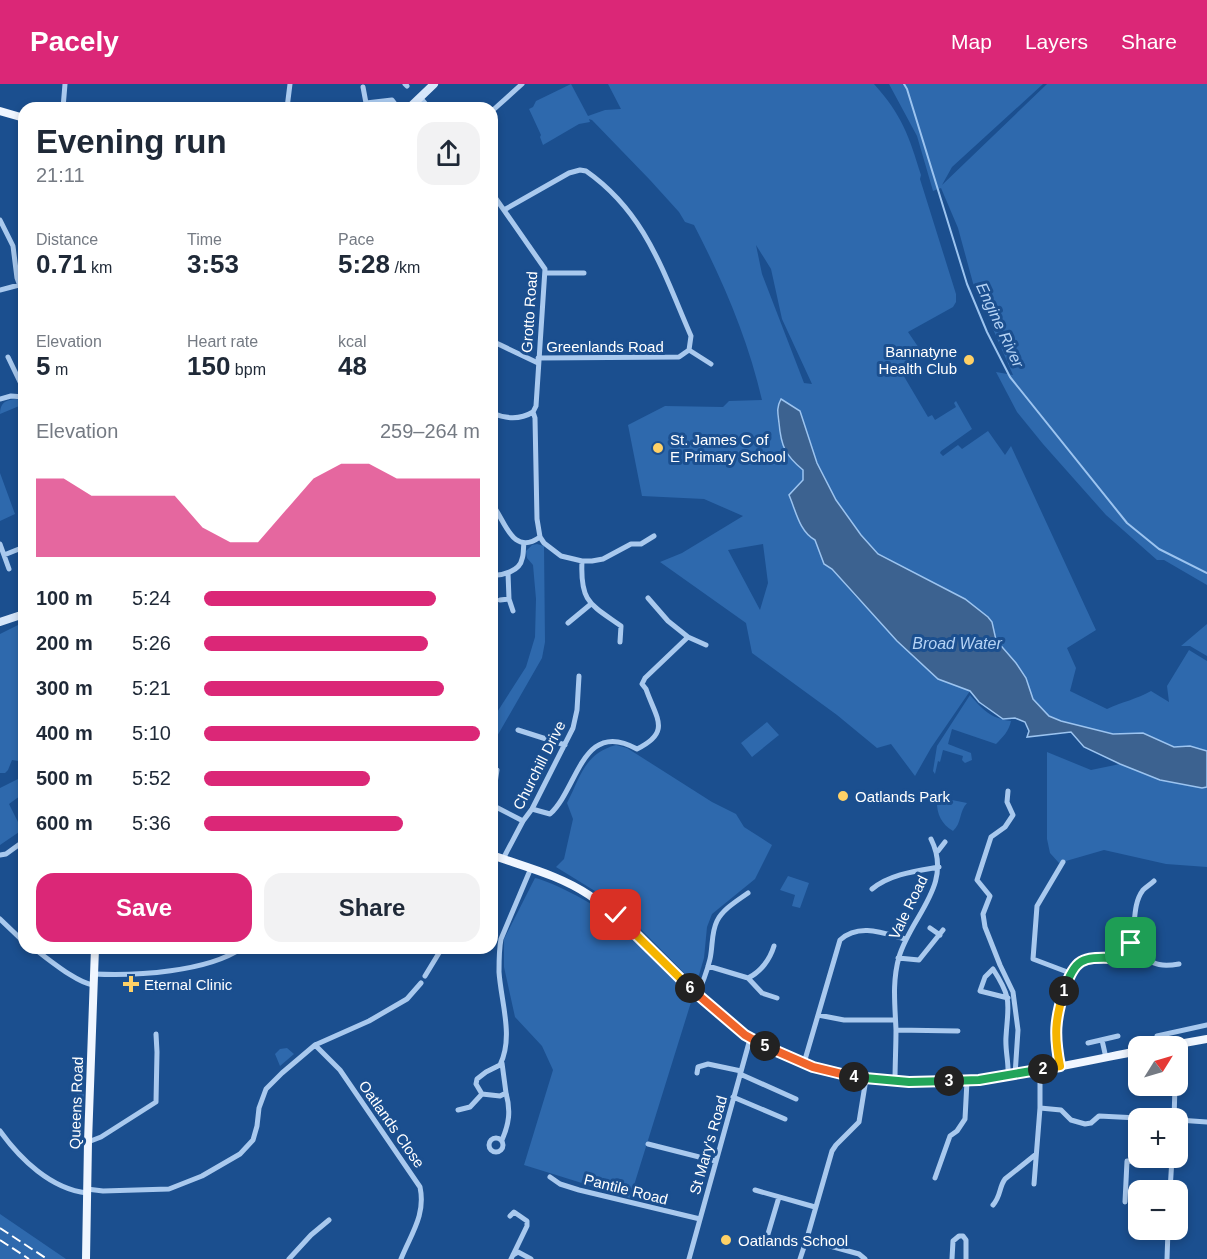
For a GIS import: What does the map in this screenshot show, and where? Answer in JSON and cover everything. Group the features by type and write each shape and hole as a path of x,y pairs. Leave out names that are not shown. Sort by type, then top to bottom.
{"main road":[{"path":"0,111 18,116"},
{"path":"498,857 566,882 605,907 637,935 696,994 750,1039 804,1063 831,1072 895,1081 967,1081 1128,1054"},
{"name":"Queens Road","path":"86,1259 90,1190 87,1142 95,954"},
{"path":"1188,1043 1207,1039"}],"street":[{"path":"64,102 65,84"},
{"path":"288,102 290,84"},
{"path":"415,102 434,84"},
{"path":"498,106 522,84"},
{"path":"363,87 366,102"},
{"path":"420,97 424,102"},
{"path":"375,102 392,100 394,102"},
{"path":"504,210 574,171 586,171 630,212 650,242 691,336 689,350 711,364"},
{"name":"Grotto Road","path":"498,202 543,262 546,273 536,406 533,412 537,519 540,537"},
{"path":"0,220 13,246 18,278"},
{"path":"546,273 584,273"},
{"path":"0,290 18,285"},
{"path":"498,343 538,360"},
{"name":"Greenlands Road","path":"538,360 675,357 684,355 689,350"},
{"path":"9,357 18,377"},
{"path":"0,399 18,396"},
{"path":"498,415 510,418 523,417 533,412"},
{"path":"498,515 512,535 524,543 529,544 540,537 552,551 561,556 582,561 603,559 631,544 641,544 654,536"},
{"path":"0,543 9,570"},
{"path":"498,574 508,573 522,561 524,543"},
{"path":"4,555 18,549"},
{"path":"582,561 581,581 584,593 591,604 621,626 620,642"},
{"path":"508,573 509,600 513,611"},
{"path":"648,598 668,621 688,637 705,645"},
{"path":"500,600 509,600"},
{"path":"568,623 591,604"},
{"path":"0,622 18,616"},
{"path":"532,809 550,814 559,805 588,752 600,744 615,740 637,749 648,744 657,735 659,725 642,684 645,678 688,637"},
{"name":"Churchill Drive","path":"503,859 532,809 573,729 577,710 579,676"},
{"path":"518,730 565,745"},
{"path":"1008,791 1007,802 1013,815 1005,827 991,837 977,880 990,896 983,914 986,927 1013,992 1018,1030 1012,1075"},
{"path":"498,808 524,821"},
{"name":"Vale Road","path":"895,1081 894,974 904,939 934,887 939,867 938,851 932,839"},
{"path":"938,851 945,842"},
{"path":"0,855 6,854 18,845"},
{"path":"1063,862 1037,906 1032,959 1070,973"},
{"path":"872,889 909,873 939,867"},
{"path":"482,1094 476,1084 477,1079 498,1067 505,1052 506,1033 499,970 501,939 531,868"},
{"path":"1060,1066 1054,1029 1058,1008 1070,973 1075,966 1086,959 1122,958 1129,951 1137,903 1143,890 1154,881"},
{"path":"696,994 708,966 713,930 717,919 748,892"},
{"path":"0,918 18,936"},
{"path":"898,958 919,960 942,933 930,928"},
{"path":"804,1063 838,945 847,934 861,929 904,939"},
{"path":"748,978 756,974 771,956 774,946"},
{"path":"1129,951 1162,967 1179,964"},
{"path":"42,954 80,980 93,985"},
{"path":"94,974 135,975 172,970 215,960 228,954"},
{"path":"425,976 438,954"},
{"path":"708,966 748,978 762,993 777,998"},
{"path":"1008,998 980,992 985,977 993,969 1008,998 1006,1038 1012,1075"},
{"path":"0,1131 19,1154 42,1174 72,1190 159,1190 177,1187 202,1176 240,1154 253,1140 259,1108 266,1089 315,1045 369,1021 407,999 421,984"},
{"path":"818,1015 844,1020 895,1020"},
{"path":"1157,1036 1207,1024"},
{"path":"896,1030 958,1031"},
{"path":"87,1142 101,1137 156,1102 156,1034"},
{"path":"1088,1043 1118,1036"},
{"name":"St Mary's Road","path":"689,1259 750,1039"},
{"path":"1102,1040 1107,1058"},
{"name":"Oatlands Close","path":"315,1045 340,1070 420,1187 421,1212 401,1259"},
{"path":"502,1061 509,1105 507,1128 502,1140"},
{"path":"697,1073 698,1067 708,1064 741,1072 796,1099"},
{"path":"1034,1184 1040,1108 1040,1070"},
{"path":"800,1259 832,1151 859,1122 866,1078"},
{"path":"935,1178 950,1136 957,1131 965,1119 967,1081"},
{"path":"482,1094 500,1096 506,1094"},
{"path":"458,1110 470,1107 482,1094"},
{"path":"734,1097 785,1119"},
{"path":"1040,1108 1062,1110 1071,1120 1085,1124 1091,1123 1099,1116 1128,1117"},
{"path":"1188,1121 1207,1122"},
{"path":"648,1144 715,1161"},
{"path":"993,1205 1000,1197 1002,1183 1005,1179 1035,1155"},
{"path":"1125,1202 1128,1161"},
{"name":"Pantile Road","path":"550,1177 560,1184 579,1190 700,1219"},
{"path":"754,1190 814,1207"},
{"path":"765,1244 779,1197"},
{"path":"510,1216 517,1212 527,1221 527,1226 512,1257"},
{"path":"289,1259 311,1235 329,1220"},
{"path":"952,1259 953,1241 959,1236 963,1236 966,1240 966,1259"},
{"path":"807,1238 859,1254 865,1259"},
{"path":"1167,1259 1168,1240"},
{"path":"512,1257 518,1252 531,1259"}],"shaded area":[{"path":"571,84 588,116 605,110 621,109 608,84 874,84 898,116 908,137 956,294 953,307 908,332 923,354 899,368 928,417 932,415 935,420 956,407 954,403 956,401 972,429 940,453 943,456 958,445 962,449 988,431 1005,455 1011,446 1096,630 1067,648 1076,668 1070,691 1107,709 1151,691 1169,702 1167,686 1189,650 1207,661 1207,751 1190,746 1174,747 1143,733 1114,734 1049,716 1033,699 1026,678 996,640 991,622 965,599 878,554 861,535 836,500 817,463 800,411 777,411 779,429 786,451 803,470 803,480 789,495 802,526 815,540 824,564 832,569 855,596 938,679 970,691 915,776 891,744 877,748 837,715 752,653 746,623 660,562 682,553 743,516 704,499 642,496 628,425 665,406 723,407 729,401 762,400 750,355 734,311 694,225 685,222 650,180 592,120 589,119 590,122 579,124 543,145 529,109 536,101","holes":["756,245 771,269 782,319 812,384 804,383 762,274","763,544 768,583 760,610 728,550"]},
{"path":"889,84 1043,84 952,167 942,185 1047,84 1207,84 1207,585 1164,560 1157,560 1106,515 1017,412 996,372 1013,375 973,283 958,228 941,188 933,191 917,136"},
{"path":"18,399 18,406 0,414 1,407 9,400"},
{"path":"0,473 15,514 0,521"},
{"path":"532,545 544,546 545,642 542,658 498,735 498,711 526,667 535,637 536,599 533,565 527,558 526,551"},
{"path":"1207,624 1207,656 1190,646 1181,646"},
{"path":"18,625 18,761 12,760 5,773 0,773 0,634"},
{"path":"970,695 987,712 1011,721 1009,728 996,744 952,729 948,744 971,753 972,760 965,763 962,760 963,756 943,750 935,774 933,771 937,746"},
{"path":"767,722 779,735 752,757 741,743"},
{"path":"616,745 627,748 712,802 736,814 744,827 772,845 755,879 712,914 707,927 704,958 696,985 616,904 556,867 564,859 573,819 567,803 580,775 597,754"},
{"path":"1047,752 1091,770 1120,764 1160,780 1207,787 1207,867 1166,864 1104,850 1059,863 1050,853 1047,839"},
{"path":"18,779 18,797 9,804 18,822 18,833 0,845 0,788"},
{"path":"937,797 967,803 953,831 940,817"},
{"path":"788,876 809,883 800,908 792,906 795,895 780,890"},
{"path":"535,878 576,895 598,908 613,922 619,933 629,935 692,999 630,1198 524,1165 553,1070 542,1046 515,1017 504,967 504,939"},
{"path":"287,1048 294,1054 280,1066 275,1054 280,1049"},
{"path":"77,1092 84,1092 82,1124 76,1122"},
{"path":"0,1214 66,1259 0,1259"}],"water":[{"name":"Broad Water","path":"781,399 800,411 817,463 836,500 861,535 878,554 965,599 988,617 992,622 996,640 1026,678 1033,699 1049,716 1113,734 1143,733 1174,747 1190,746 1207,751 1207,787 1160,780 1120,764 1084,747 1071,732 1027,737 1029,731 1025,722 1015,718 1003,719 979,702 970,691 938,679 897,641 832,569 824,564 815,540 802,526 789,495 803,480 803,470 788,455 783,444 778,411"}],"waterway":[{"name":"Engine River","path":"904,84 967,284 987,332 1010,377 1127,523 1159,549 1207,573"}],"railway":[{"path":"0,1228 47,1259"},
{"path":"0,1240 29,1259"}],"place":[{"name":"Bannatyne Health Club","path":"969,360"},
{"name":"St. James C of E Primary School","path":"658,448"},
{"name":"Oatlands Park","path":"843,796"},
{"name":"Eternal Clinic","path":"131,984"},
{"name":"Oatlands School","path":"726,1240"}],"route":[{"path":"616,915 696,994 750,1039 822,1070 859,1078 909,1082 979,1080 1060,1066 1054,1029 1058,1008 1070,973 1075,966 1086,959 1122,958 1129,951 1131,943"}]}
